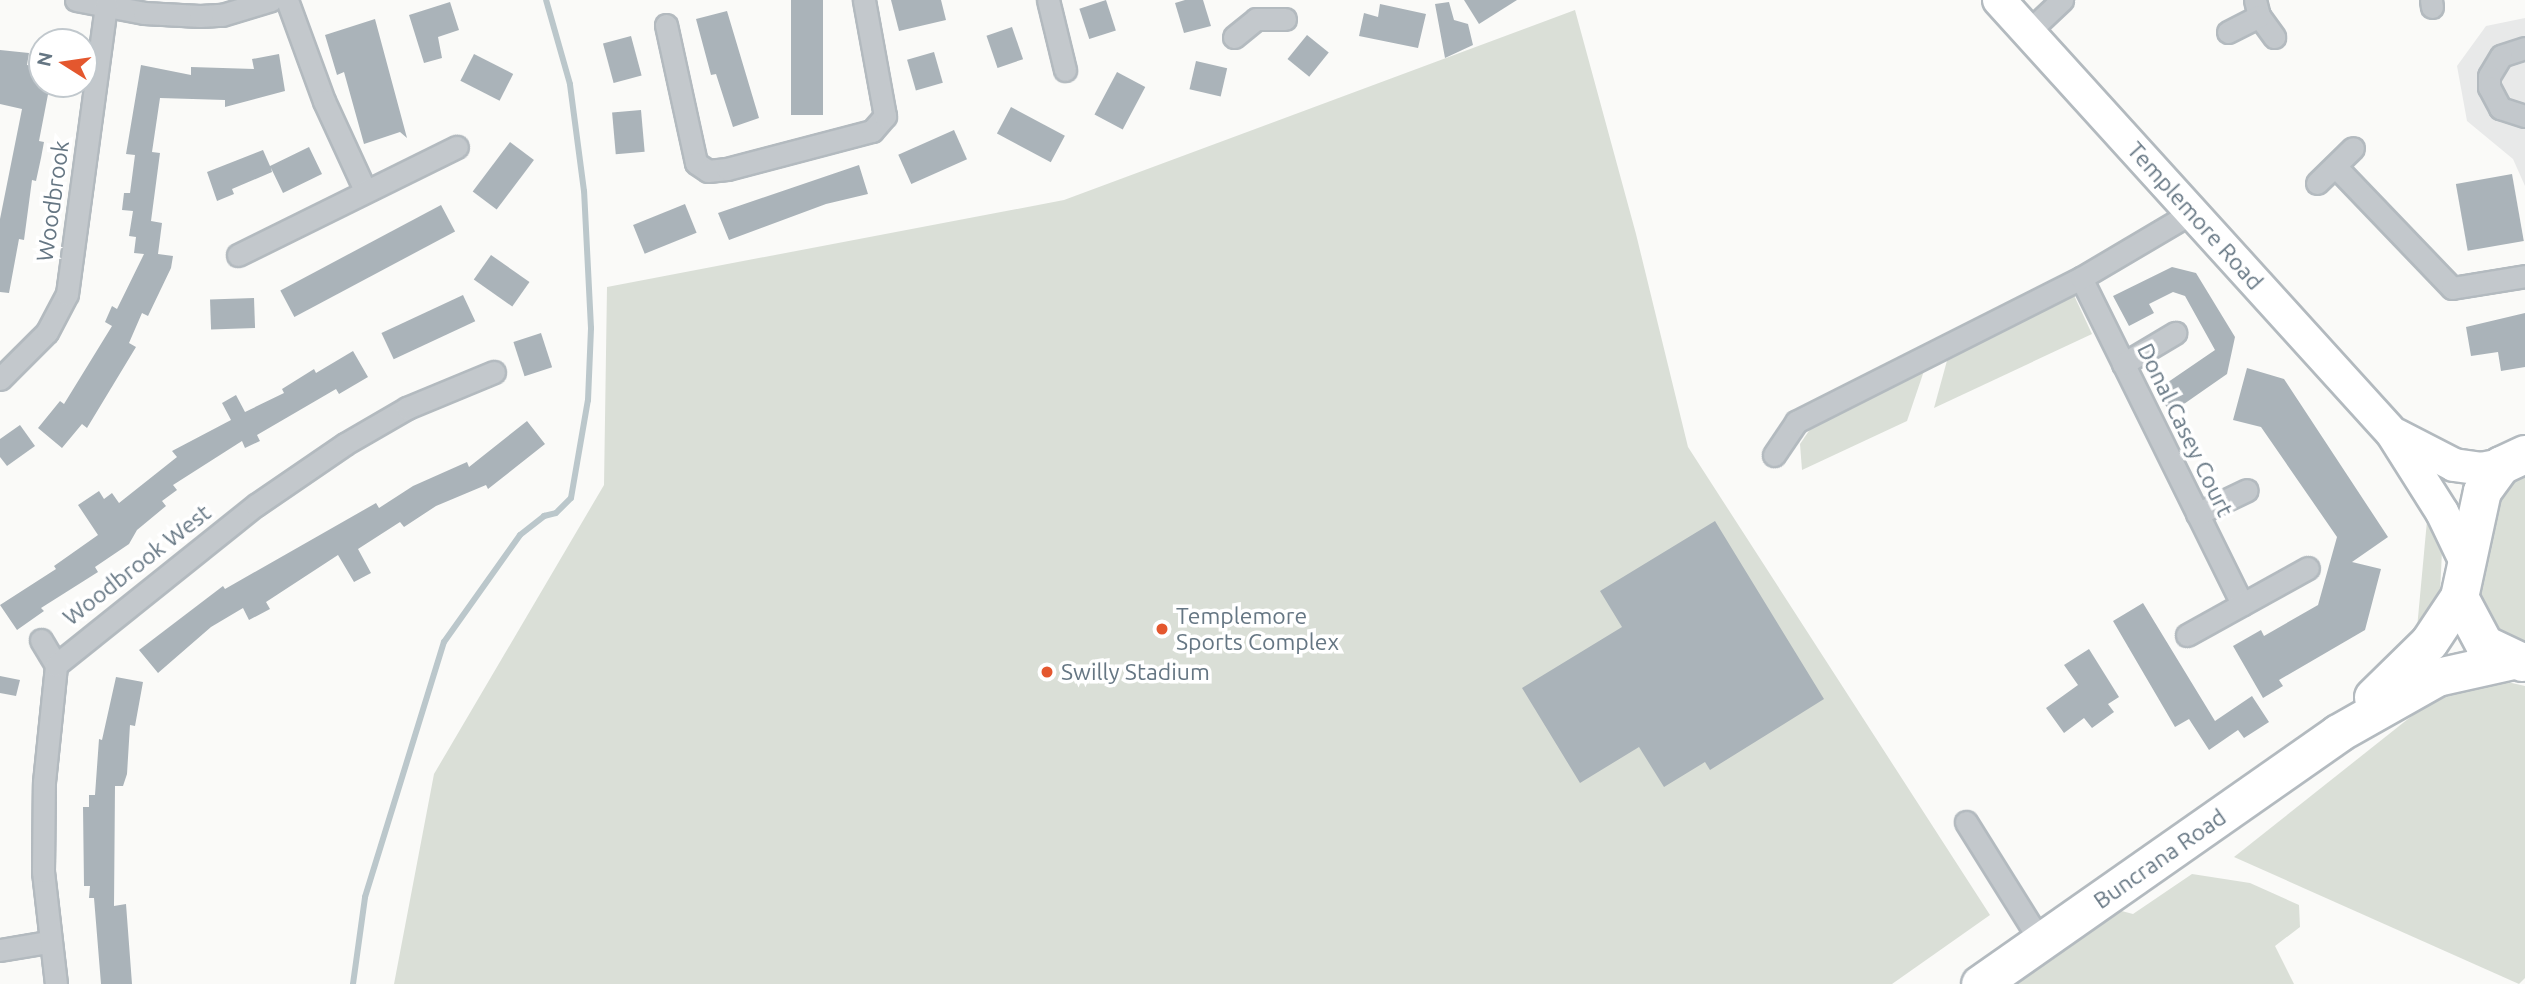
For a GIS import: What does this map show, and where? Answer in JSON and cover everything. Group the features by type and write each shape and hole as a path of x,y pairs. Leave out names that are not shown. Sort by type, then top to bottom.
{"highway":[{"path":"2515,455 2490,476 2475,507 2459,597 2484,644 2521,662"},
{"name":"Buncrana Road","path":"2338,733 2429,642 2459,597"},
{"name":"Buncrana Road","path":"1980,984 2338,733 2437,677 2521,662"}],"main road":[{"name":"Templemore Road","path":"1998,0 2392,433 2442,512 2465,560"},
{"name":"Templemore Road","path":"2392,433 2454,465 2481,469 2515,455"}],"street":[{"path":"76,0 106,6 222,8 271,0"},
{"path":"287,0 324,101 365,190"},
{"path":"666,26 696,163 708,171 727,169 872,131 885,116 863,0"},
{"path":"1048,0 1065,70"},
{"path":"2028,32 2062,0"},
{"name":"Woodbrook","path":"0,379 47,332 67,295 106,6"},
{"path":"2228,32 2257,8 2274,37"},
{"path":"1234,37 1252,9 1285,19"},
{"path":"2525,48 2501,56 2494,65 2489,87 2500,108 2525,116"},
{"path":"238,255 365,190 457,147"},
{"path":"2317,183 2353,148"},
{"path":"2335,166 2452,288 2525,276"},
{"path":"1774,455 1796,422 2081,278 2192,213"},
{"name":"Donal Casey Court","path":"2081,278 2242,604"},
{"path":"2123,365 2175,332"},
{"name":"Woodbrook West","path":"56,665 256,505 345,444 407,408 494,372"},
{"path":"2197,514 2247,490"},
{"path":"2187,635 2308,568"},
{"path":"41,640 56,665 44,782 43,871 48,942 56,984"},
{"path":"1966,822 2041,942"},
{"path":"0,950 48,942"}],"shaded area":[{"name":"Templemore Sports Complex","path":"1575,10 1636,234 1688,447 1990,915 1892,984 394,984 434,774 604,485 607,287 1064,200"},
{"path":"2525,18 2525,186 2513,159 2467,121 2457,66 2486,26"},
{"path":"2072,291 2092,334 1934,408 1948,357"},
{"path":"1927,362 1907,421 1802,470 1800,444 1815,422"},
{"path":"2525,465 2525,645 2497,634 2476,603 2489,502"},
{"path":"2428,510 2442,551 2440,593 2416,639"},
{"path":"2490,678 2525,686 2525,978 2519,984 2234,857 2442,692"},
{"path":"2192,874 2250,883 2299,905 2300,927 2275,946 2294,984 2016,984 2076,943 2114,909 2133,914"}],"building":[{"path":"791,0 823,0 823,115 791,115"},
{"path":"891,0 941,0 946,20 899,31"},
{"path":"1106,0 1116,30 1089,39 1079,9"},
{"path":"1203,0 1211,26 1184,33 1175,3"},
{"path":"1464,0 1517,0 1479,24"},
{"path":"450,2 459,30 438,37 442,58 424,63 409,15"},
{"path":"1449,2 1454,20 1468,24 1473,45 1445,58 1435,4"},
{"path":"1380,4 1426,14 1418,48 1359,36 1364,13 1378,17"},
{"path":"727,11 759,118 733,127 716,74 711,75 696,19"},
{"path":"375,19 407,138 400,132 364,144 344,72 337,75 325,35"},
{"path":"1012,27 1023,59 998,68 986,36"},
{"path":"1307,35 1329,53 1309,77 1287,59"},
{"path":"631,36 642,76 614,83 603,44"},
{"path":"0,50 28,53 28,98 47,98 39,141 44,142 36,181 32,180 24,240 19,239 9,293 0,292 0,219 22,109 0,104"},
{"path":"934,52 943,83 916,90 907,60"},
{"path":"279,54 285,91 225,107 225,100 160,98 152,152 160,153 151,221 162,223 158,254 173,256 171,268 148,316 142,313 129,343 136,347 87,428 82,424 62,448 38,428 60,401 64,404 112,326 105,322 112,306 117,309 144,254 134,253 136,237 129,236 133,211 122,210 124,193 130,193 135,155 126,154 141,65 191,75 191,67 254,69 252,59"},
{"path":"474,54 513,74 500,101 460,81"},
{"path":"1196,61 1227,68 1221,96 1189,89"},
{"path":"1117,72 1145,87 1123,129 1094,114"},
{"path":"1011,107 1065,136 1051,162 997,133"},
{"path":"641,110 645,152 616,154 612,113"},
{"path":"954,130 967,159 911,184 898,155"},
{"path":"510,142 534,160 497,210 473,192"},
{"path":"309,147 322,174 283,193 271,168 272,172 232,189 234,194 217,201 207,172 263,150 270,166"},
{"path":"859,165 868,194 826,204 729,240 718,213"},
{"path":"2512,174 2524,241 2468,251 2456,184"},
{"path":"685,204 697,233 645,254 633,225"},
{"path":"441,205 455,231 294,317 280,290"},
{"path":"491,255 530,282 512,307 474,280"},
{"path":"2172,267 2196,273 2235,337 2227,374 2171,413 2155,391 2215,350 2185,296 2173,292 2149,304 2154,313 2129,326 2113,296"},
{"path":"463,295 475,321 394,359 381,333"},
{"path":"254,298 255,328 211,330 210,300"},
{"path":"2525,313 2525,367 2501,371 2498,352 2471,356 2466,327"},
{"path":"541,333 552,367 525,376 513,342"},
{"path":"353,351 368,377 339,394 336,389 257,435 260,441 245,448 242,441 173,485 177,490 162,501 166,506 137,530 129,544 95,567 98,572 41,608 44,611 17,630 0,605 56,569 54,566 98,535 78,505 99,491 104,499 112,493 119,503 177,457 172,451 231,420 222,403 236,395 245,412 284,393 282,389 314,369 316,373"},
{"path":"2247,368 2284,379 2388,537 2352,562 2381,569 2365,630 2279,680 2283,686 2263,698 2233,646 2261,630 2264,636 2318,605 2337,537 2261,427 2233,420"},
{"path":"527,421 545,444 488,489 486,485 436,506 404,527 400,522 358,549 371,573 354,582 338,555 266,602 270,609 249,620 243,608 211,627 158,673 139,650 223,586 225,589 376,503 379,508 413,486 467,462 469,467"},
{"path":"20,425 35,446 7,466 0,457 0,439"},
{"path":"1715,521 1824,699 1710,770 1705,762 1664,787 1639,747 1580,783 1522,688 1622,627 1600,591"},
{"path":"2143,603 2215,721 2252,696 2269,722 2244,738 2238,730 2209,750 2189,719 2175,727 2113,621"},
{"path":"2089,649 2119,697 2108,704 2114,712 2092,728 2084,718 2064,733 2046,708 2078,685 2064,665"},
{"path":"0,676 20,680 16,696 0,693"},
{"path":"116,677 143,682 135,726 130,725 127,774 123,786 115,786 114,906 126,904 132,984 101,984 94,898 89,898 90,886 84,886 83,807 89,807 89,795 95,795 99,739 102,740"}],"waterway":[{"path":"353,984 365,897 444,642 520,535 544,516 556,513 571,498 588,400 591,328 584,191 570,84 546,0"}],"place":[{"name":"Templemore Sports Complex","path":"1162,629"},
{"name":"Swilly Stadium","path":"1047,672"}]}
